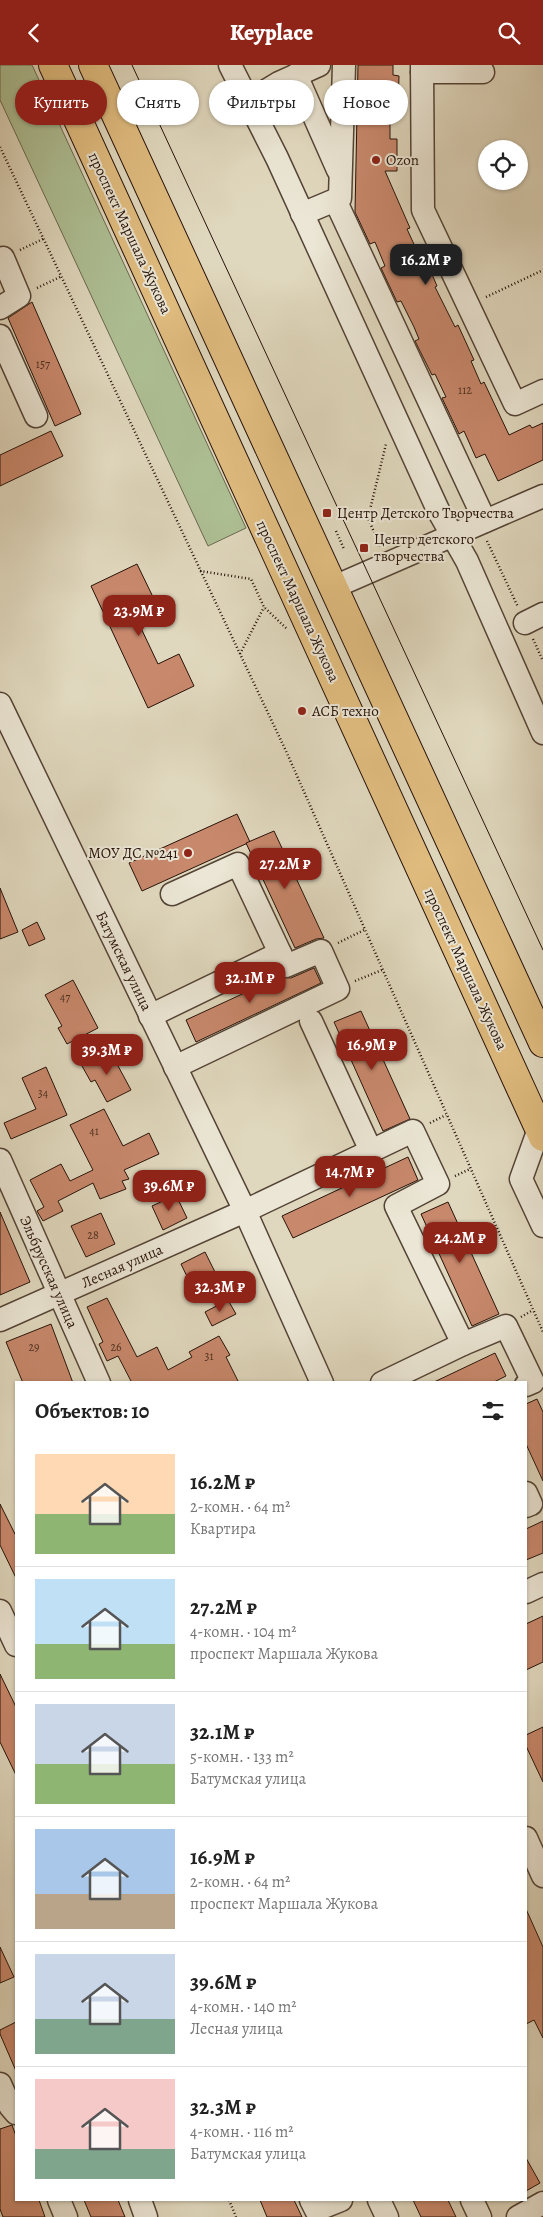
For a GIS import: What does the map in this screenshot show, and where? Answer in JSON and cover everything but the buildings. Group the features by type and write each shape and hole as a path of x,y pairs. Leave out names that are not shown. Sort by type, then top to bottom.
{"highway":[{"name":"проспект Маршала Жукова","path":"53,65 541,1133"},
{"path":"93,65 543,1043"}],"street":[{"path":"267,80 272,76 292,70 319,65"},
{"path":"302,214 340,198 344,65"},
{"path":"234,67 240,80"},
{"path":"483,72 422,69 423,209 516,404 543,391"},
{"path":"292,70 341,175"},
{"path":"261,125 438,510 467,561 541,724"},
{"path":"337,204 482,523"},
{"path":"0,308 20,296 1,259"},
{"path":"0,336 36,416"},
{"path":"334,587 543,496"},
{"name":"Батумская улица","path":"2,713 245,1211 321,1381"},
{"path":"172,894 238,864 286,966 321,951 338,989 175,1067"},
{"path":"150,1016 280,953"},
{"path":"311,1021 371,1151"},
{"name":"Лесная улица","path":"0,1320 245,1211 413,1131 438,1184 396,1206 463,1345"},
{"path":"541,1133 521,1179 543,1226"},
{"name":"Эльбрусская улица","path":"0,1160 58,1295 98,1381"},
{"path":"386,1381 506,1325 533,1382 527,1385"},
{"path":"527,1495 531,1504 527,1506"},
{"path":"527,1592 543,1584"},
{"path":"0,1611 15,1643"},
{"path":"527,1841 543,1876"},
{"path":"0,2084 10,2108"},
{"path":"59,2201 66,2217"},
{"path":"140,2201 146,2217"},
{"path":"315,2209 338,2201"},
{"path":"380,2201 387,2217"},
{"path":"472,2201 480,2217"},
{"path":"518,2217 543,2203"}],"path":[{"path":"0,147 286,751 543,1332"},
{"path":"1,259 43,239"},
{"path":"469,305 543,271"},
{"path":"20,296 60,277"},
{"path":"368,518 383,551"},
{"path":"482,523 534,618 543,661"},
{"path":"336,531 344,549"},
{"path":"200,571 251,579 264,607 290,633"},
{"path":"240,654 264,607"},
{"path":"321,951 364,930"},
{"path":"338,989 382,970"},
{"path":"230,2201 236,2217"}],"green space":[{"path":"0,65 32,65 39,80 15,80 15,125 60,125 246,528 208,546 0,100"}],"tram line":[{"path":"132,65 543,950"}],"place":[{"name":"Ozon","path":"376,160"},
{"name":"Центр Детского Творчества","path":"327,513"},
{"name":"Центр детского творчества","path":"364,548"},
{"name":"АСБ техно","path":"302,711"},
{"name":"МОУ ДС №241","path":"188,853"}]}
